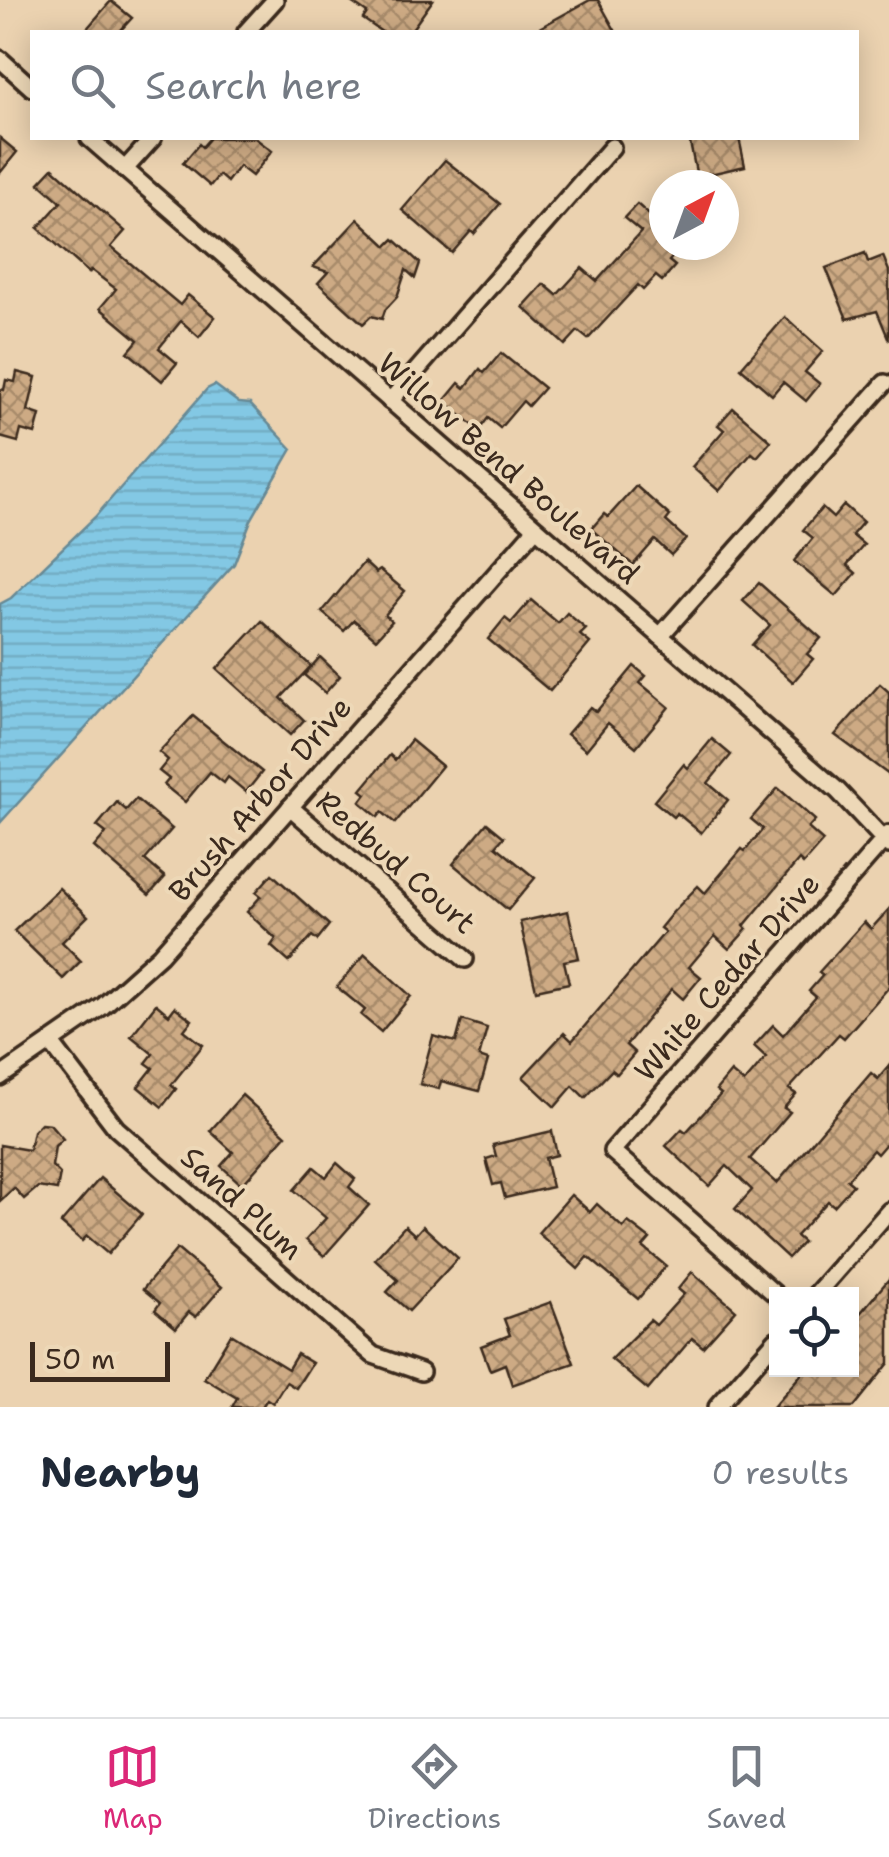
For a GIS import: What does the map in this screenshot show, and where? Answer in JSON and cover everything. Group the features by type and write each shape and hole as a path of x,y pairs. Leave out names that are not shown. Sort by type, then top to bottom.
{"street":[{"path":"248,30 274,0"},
{"path":"0,59 30,86"},
{"name":"Willow Bend Boulevard","path":"91,140 838,791 887,840"},
{"path":"125,170 152,140"},
{"path":"390,401 612,147"},
{"path":"660,636 885,383"},
{"name":"Brush Arbor Drive","path":"0,1077 52,1044 146,968 536,528"},
{"name":"Redbud Court","path":"290,806 466,959"},
{"name":"White Cedar Drive","path":"769,1289 612,1151 887,840"},
{"name":"Sand Plum","path":"52,1044 116,1128 373,1355 422,1372"},
{"path":"822,1287 889,1211"},
{"path":"717,1407 769,1348"}],"water":[{"path":"215,385 239,403 250,404 292,449 251,520 234,564 0,823 0,604 11,598 95,517 207,389"}],"building":[{"path":"348,0 433,0 411,30 379,30 363,19 367,13"},
{"path":"590,0 598,0 615,30 536,30"},
{"path":"111,1 132,18 121,30 86,30"},
{"path":"0,138 17,152 0,173"},
{"path":"208,140 258,140 272,151 252,176 239,166 227,182 219,175 210,186 183,163 199,144 202,147"},
{"path":"689,140 739,140 745,166 696,170"},
{"path":"445,160 500,204 452,253 402,210"},
{"path":"53,168 125,231 111,247 180,305 188,295 215,317 199,337 181,321 159,348 177,363 162,381 128,352 138,340 100,308 116,289 91,270 89,273 38,228 61,202 39,183"},
{"path":"637,204 649,215 649,260 670,260 675,266 662,281 656,276 643,290 638,285 588,339 578,331 565,345 523,307 544,284 557,295 582,268 597,281 641,232 624,218"},
{"path":"358,219 387,246 394,239 420,263 415,278 406,270 397,297 382,319 371,316 363,324 318,283 328,272 313,267"},
{"path":"865,253 868,262 883,256 889,271 889,340 877,311 847,319 826,268"},
{"path":"785,317 823,351 805,372 820,384 806,401 783,382 772,395 741,368"},
{"path":"501,353 544,388 528,406 523,401 500,428 488,418 479,430 444,401 459,383 465,388 480,369 484,373"},
{"path":"17,372 36,377 28,411 40,415 35,434 21,430 18,442 0,437 0,389 4,390 6,380 15,382"},
{"path":"733,408 771,441 757,457 752,453 719,491 692,467 724,430 718,425"},
{"path":"636,486 670,516 666,521 686,539 671,555 655,540 633,565 591,529 604,514 608,517"},
{"path":"844,505 863,522 852,535 864,545 847,565 856,573 836,596 794,561 813,538 803,530 822,508 833,518"},
{"path":"364,562 405,591 385,615 392,621 376,639 354,620 344,631 322,612"},
{"path":"759,583 821,638 807,654 813,659 793,682 752,645 770,625 743,601"},
{"path":"531,600 558,623 567,613 586,629 580,635 590,643 550,691 488,639 505,618 511,623"},
{"path":"262,621 311,666 281,698 304,720 290,735 217,669"},
{"path":"320,657 340,676 325,693 304,675"},
{"path":"634,666 646,676 640,683 669,707 636,747 608,723 586,750 567,734 590,707 596,712"},
{"path":"880,684 889,692 889,775 835,735"},
{"path":"193,716 262,772 246,792 228,777 224,783 210,772 185,802 164,785 169,779 159,771 168,760 159,752"},
{"path":"712,739 731,755 708,783 728,800 701,833 677,813 673,817 654,801 684,764 688,768"},
{"path":"411,740 442,766 395,823 382,812 378,817 360,802 366,794 361,790 390,755 395,760"},
{"path":"778,788 815,820 808,828 823,841 803,864 799,860 729,949 715,936 689,967 701,977 683,999 672,989 626,1045 635,1053 617,1074 612,1070 585,1098 573,1086 555,1107 523,1077 564,1033 572,1041 665,932 660,928 673,912 698,886 705,893 742,849 745,851 763,829 751,819"},
{"path":"136,799 172,829 145,860 165,877 149,895 94,847 106,833 97,826 117,802 126,810"},
{"path":"487,823 504,837 496,846 535,878 508,910 453,864"},
{"path":"272,874 329,925 317,940 312,936 289,962 271,946 276,939 247,912 261,896 256,892"},
{"path":"59,888 88,916 62,942 81,961 63,979 14,931"},
{"path":"889,909 889,987 844,1038 839,1034 789,1089 796,1094 784,1108 790,1112 750,1159 777,1183 871,1073 878,1079 889,1066 889,1140 877,1154 873,1150 847,1180 853,1185 834,1206 828,1201 796,1236 803,1242 788,1258 735,1209 752,1190 727,1166 709,1186 666,1146 682,1129 686,1132 721,1094 716,1090 731,1072 744,1083 766,1057 754,1046 773,1025 783,1035 816,997 809,991 823,975 819,972 864,922 871,929"},
{"path":"568,911 579,958 564,961 569,983 536,990 520,922"},
{"path":"365,954 411,996 381,1032 361,1015 365,1010 337,987"},
{"path":"156,1004 169,1015 175,1007 192,1020 184,1030 203,1045 171,1085 176,1089 162,1107 138,1087 153,1068 146,1063 153,1054 131,1036"},
{"path":"462,1020 487,1028 479,1057 488,1060 479,1091 441,1081 439,1089 420,1084 433,1036 456,1042"},
{"path":"242,1095 286,1135 242,1185 221,1166 233,1152 210,1131"},
{"path":"41,1123 50,1124 63,1139 55,1146 52,1166 60,1174 57,1190 38,1187 24,1199 14,1188 0,1201 0,1145 29,1150 33,1131"},
{"path":"552,1131 557,1155 545,1158 552,1187 505,1198 501,1183 493,1185 486,1159 496,1156 493,1145"},
{"path":"337,1163 355,1179 349,1187 369,1205 324,1256 306,1240 326,1218 294,1190 314,1167 326,1177"},
{"path":"100,1178 142,1214 108,1254 87,1236 82,1241 61,1223"},
{"path":"571,1195 590,1212 597,1204 623,1228 628,1222 650,1239 643,1247 666,1266 638,1299 588,1257 578,1269 538,1233"},
{"path":"405,1226 415,1235 423,1226 458,1258 409,1311 387,1292 398,1280 375,1259"},
{"path":"177,1249 222,1287 196,1317 189,1312 176,1328 155,1310 160,1303 143,1289"},
{"path":"692,1272 736,1310 703,1347 692,1338 648,1390 611,1359 650,1320 656,1325 684,1294 678,1289"},
{"path":"889,1279 889,1363 854,1407 773,1407 799,1377 859,1377 859,1315"},
{"path":"551,1302 574,1363 512,1385 505,1364 490,1370 481,1346 510,1335 504,1319"},
{"path":"231,1334 288,1369 297,1354 312,1363 296,1388 286,1382 273,1403 267,1399 262,1407 232,1407 237,1398 204,1378"}]}
